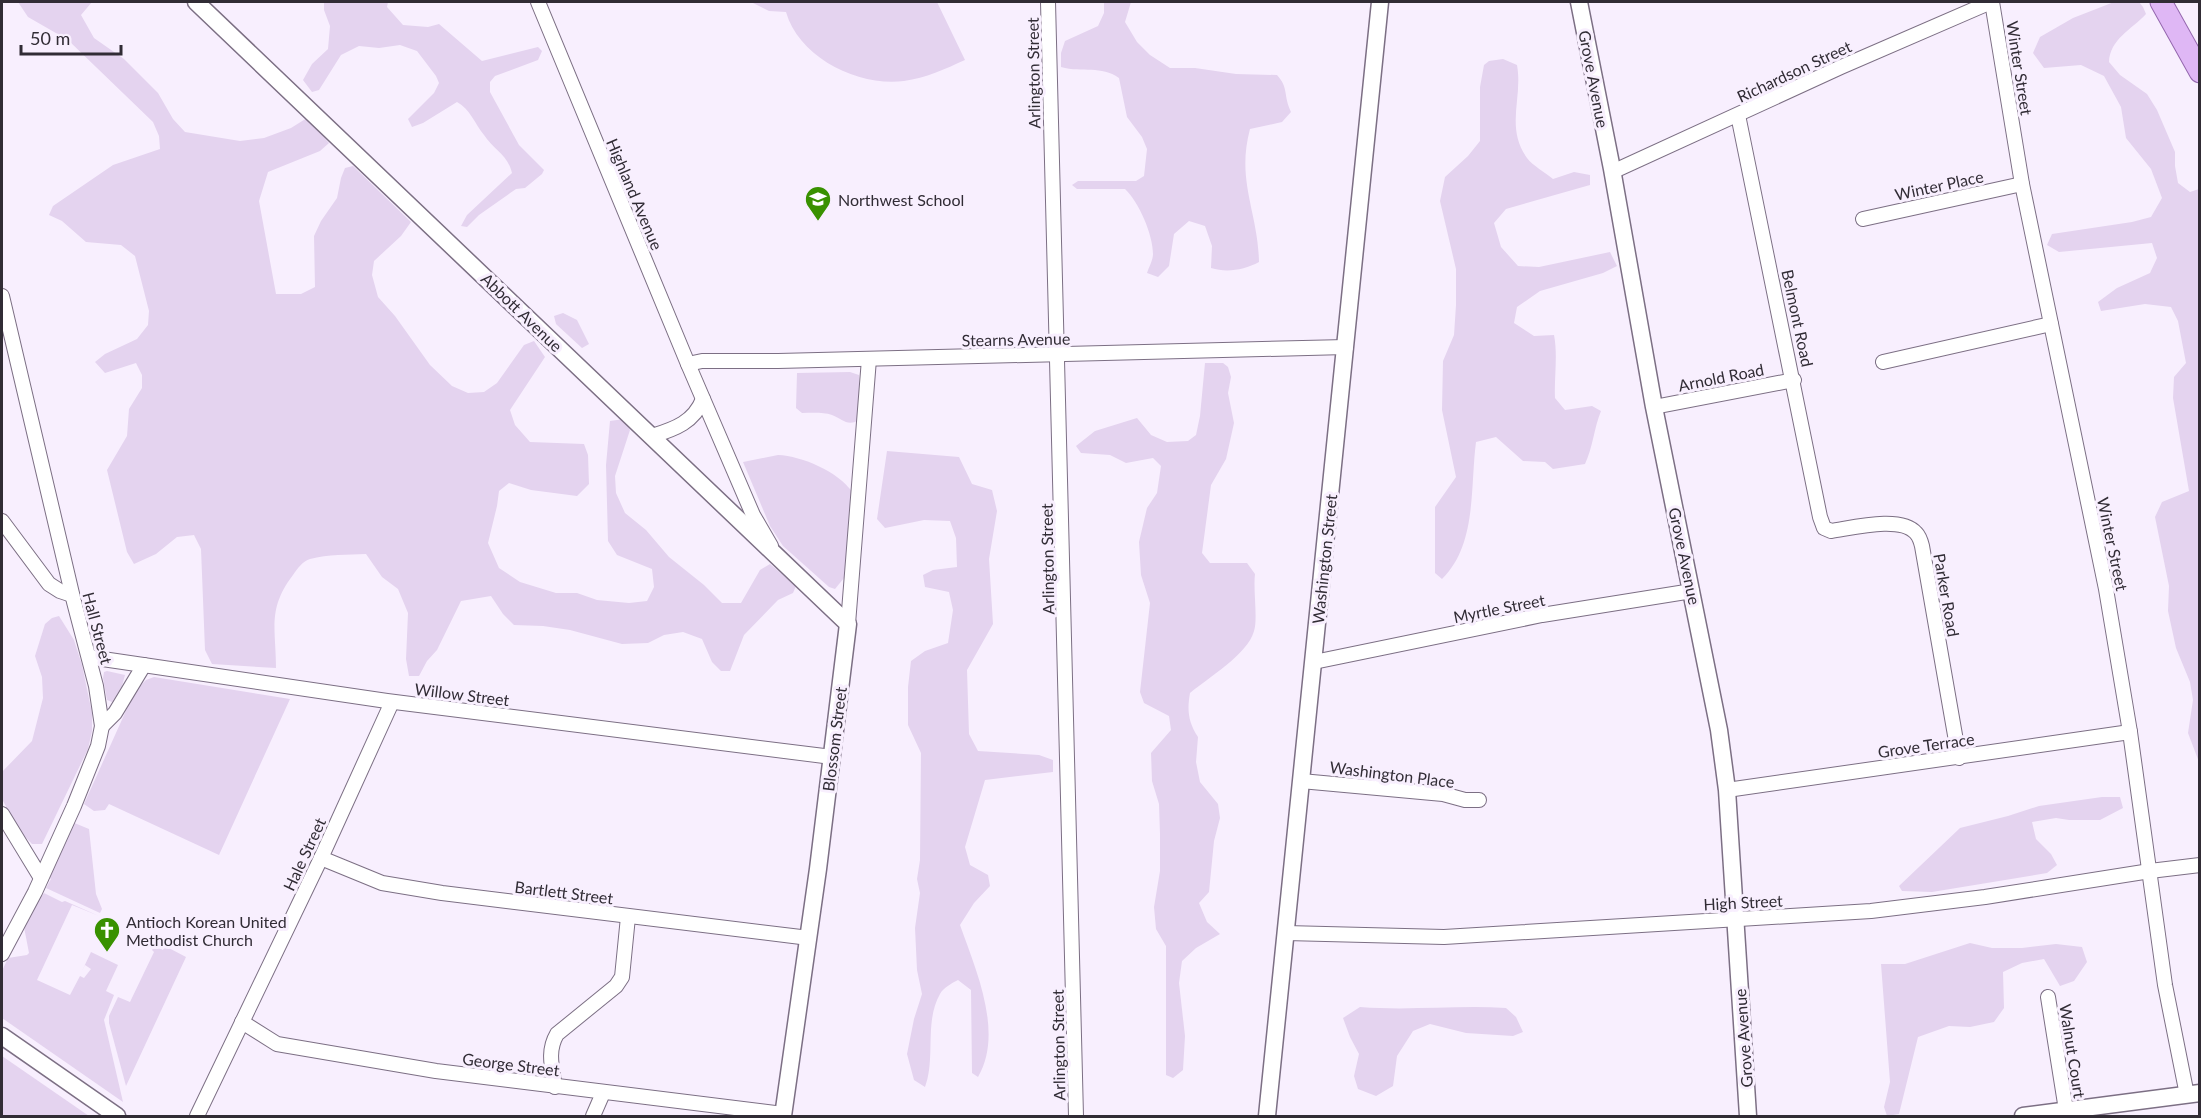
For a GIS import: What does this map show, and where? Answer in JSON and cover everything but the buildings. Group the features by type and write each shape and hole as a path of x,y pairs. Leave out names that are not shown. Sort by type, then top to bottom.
{"main road":[{"path":"2161,2 2199,72"}],"street":[{"name":"Abbott Avenue","path":"196,2 848,624"},
{"name":"Highland Avenue","path":"538,2 703,399 753,515 776,555"},
{"name":"Arlington Street","path":"1048,2 1076,1116"},
{"name":"Washington Street","path":"1267,1116 1380,2"},
{"name":"Grove Avenue","path":"1579,2 1654,407 1719,730 1727,790 1748,1116"},
{"name":"Richardson Street","path":"1612,172 1841,67 1992,2"},
{"name":"Winter Street","path":"1992,2 2022,184 2106,589 2130,732 2165,986 2193,1094"},
{"name":"Belmont Road","path":"1738,115 1794,380 1818,510 1824,528"},
{"name":"Winter Place","path":"1863,219 2022,184"},
{"name":"Hall Street","path":"2,296 72,595 89,657 102,726 94,756 41,878 2,954"},
{"path":"1883,362 2051,324"},
{"name":"Stearns Avenue","path":"688,364 702,361 1346,347"},
{"name":"Blossom Street","path":"783,1115 848,624 868,359"},
{"name":"Arnold Road","path":"1654,407 1794,380"},
{"path":"652,436 687,422 703,399"},
{"path":"2,521 50,584 72,595"},
{"name":"Parker Road","path":"1824,528 1831,531 1893,523 1905,526 1916,533 1922,546 1959,758"},
{"name":"Myrtle Street","path":"1314,662 1542,615 1692,591"},
{"name":"Willow Street","path":"89,657 393,702 832,757"},
{"path":"102,726 115,713 144,665"},
{"name":"Hale Street","path":"197,1116 393,702"},
{"name":"Grove Terrace","path":"1727,790 2130,732"},
{"name":"Washington Place","path":"1301,781 1443,794 1465,800 1479,800"},
{"path":"2,814 41,878"},
{"name":"Bartlett Street","path":"321,858 382,884 628,917 808,938"},
{"name":"High Street","path":"1286,933 1444,937 1871,911 2199,866"},
{"path":"555,1087 550,1053 551,1044 557,1034 616,986 622,977 628,917"},
{"name":"Walnut Court","path":"2048,997 2066,1110"},
{"name":"George Street","path":"242,1022 277,1044 436,1071 783,1115"},
{"path":"2,1036 117,1116"},
{"path":"593,1116 603,1093"},
{"path":"2024,1116 2193,1094"}],"shaded area":[{"path":"18,2 92,2 81,15 94,38 124,59 158,93 173,119 185,132 240,141 264,138 291,128 307,118 329,143 320,151 268,172 259,201 276,294 301,294 315,287 314,236 337,198 345,168 353,166 411,222 401,236 374,261 372,275 378,297 395,316 430,365 452,386 468,393 484,392 497,383 524,345 534,341 545,357 510,410 515,425 530,442 584,444 588,455 589,484 577,496 531,490 509,483 499,491 488,543 499,568 520,582 556,593 577,593 597,600 629,603 647,601 654,587 652,569 617,555 608,541 606,465 610,421 624,419 630,430 615,476 616,493 625,513 646,530 669,557 722,603 741,603 760,570 770,564 796,586 793,593 778,600 744,635 730,671 721,671 712,662 702,639 683,632 664,635 648,643 622,644 570,630 514,625 491,596 461,601 437,650 427,661 419,676 409,676 406,659 408,613 398,589 382,577 366,554 317,557 305,562 296,570 279,598 276,609 276,668 212,664 205,650 201,549 194,535 177,537 156,554 134,564 127,552 107,470 127,436 129,409 142,388 142,375 136,363 105,373 95,362 105,354 137,339 148,325 149,311 135,256 121,245 86,242 62,221 49,215 53,206 113,165 160,149 159,136 153,122 68,40 28,17"},
{"path":"324,2 388,2 387,7 403,25 428,27 439,24 482,61 538,47 542,51 538,60 495,76 490,82 490,92 519,145 544,170 542,174 525,188 516,189 479,215 467,227 461,226 467,215 512,173 507,161 488,140 469,113 457,102 423,123 412,127 408,119 434,93 439,83 417,51 400,45 379,48 359,46 341,55 319,90 312,92 303,80 312,64 328,49 330,26 324,10"},
{"path":"751,2 937,2 965,60 912,80 887,82 868,79 850,74 817,56 793,28 786,12 769,11"},
{"path":"1104,2 1131,2 1125,22 1137,42 1150,55 1170,68 1277,75 1281,80 1291,112 1282,122 1250,129 1246,148 1246,181 1258,244 1259,262 1235,270 1211,268 1212,246 1205,226 1189,221 1174,234 1169,266 1158,277 1147,273 1153,256 1151,238 1140,210 1125,189 1077,189 1072,185 1078,181 1136,181 1144,176 1147,149 1142,137 1127,117 1119,78 1099,70 1061,67 1061,53 1065,41 1098,26 1104,13"},
{"path":"2114,2 2139,2 2146,14 2117,41 2110,54 2109,62 2120,75 2147,94 2157,110 2175,152 2178,183 2190,192 2199,189 2199,762 2188,733 2193,700 2190,682 2176,648 2168,611 2169,586 2155,517 2162,502 2189,491 2173,398 2174,377 2186,363 2178,321 2171,307 2145,304 2101,311 2098,302 2117,288 2150,273 2157,258 2152,243 2059,252 2047,245 2052,234 2151,217 2162,198 2151,169 2126,138 2121,107 2104,76 2081,65 2044,68 2033,53 2040,37 2073,18"},
{"path":"1503,59 1517,65 1517,135 1527,158 1553,179 1574,172 1590,175 1590,185 1506,209 1494,223 1501,247 1518,266 1539,267 1610,252 1617,266 1603,273 1540,291 1517,307 1514,323 1534,336 1554,335 1555,398 1565,410 1592,406 1601,411 1585,464 1553,469 1545,462 1523,461 1496,437 1476,442 1467,533 1453,565 1442,579 1435,573 1435,507 1456,477 1442,410 1443,361 1454,335 1456,269 1440,201 1445,177 1468,156 1480,141 1480,87 1484,65 1489,61"},
{"path":"563,313 577,320 589,344 582,348 556,324 554,316"},
{"path":"1205,363 1223,363 1228,367 1231,377 1228,393 1234,423 1226,459 1211,485 1202,553 1210,563 1247,563 1255,574 1256,619 1250,640 1236,657 1190,693 1189,716 1198,737 1196,762 1200,782 1218,804 1220,818 1214,841 1209,892 1199,903 1207,922 1220,934 1196,948 1182,961 1179,983 1185,1036 1183,1070 1173,1078 1166,1075 1166,946 1156,929 1154,907 1160,871 1160,834 1159,804 1152,781 1151,753 1171,730 1169,716 1144,703 1140,692 1150,603 1141,575 1139,542 1147,508 1157,493 1161,466 1153,458 1126,463 1110,455 1081,453 1076,446 1095,431 1137,418 1151,435 1167,442 1188,441 1196,435"},
{"path":"850,372 859,375 859,420 848,423 829,414 802,413 796,408 797,373"},
{"path":"887,451 959,457 972,484 992,490 997,511 989,559 993,624 967,670 969,734 978,751 1039,755 1053,760 1053,772 985,780 965,847 970,865 988,875 990,886 974,903 960,925 985,1001 988,1041 985,1060 978,1077 972,1073 971,990 958,980 943,990 935,1005 932,1016 930,1064 925,1087 914,1080 907,1054 922,994 917,970 915,928 920,893 917,879 920,860 921,753 908,725 908,687 911,661 925,651 948,643 953,610 949,592 925,587 923,575 933,570 957,567 956,538 950,521 924,520 885,528 877,519"},
{"path":"778,455 798,458 819,466 838,478 852,492 844,578 835,589 829,587 783,546 770,526 743,462"},
{"path":"59,616 74,640 82,665 92,713 92,731 88,749 42,844 32,844 18,829 2,799 2,772 32,741 43,698 42,677 35,656 45,624"},
{"path":"104,672 125,675 122,686 112,702 107,700 103,678"},
{"path":"154,677 290,699 219,855 109,804 105,810 94,811 84,804 129,704 138,688 146,680"},
{"path":"2102,797 2120,797 2123,808 2100,820 2056,818 2032,822 2036,839 2051,854 2057,865 2047,873 1932,892 1902,891 1899,886 1960,828 2039,806"},
{"path":"72,822 89,829 96,894 102,909 100,913 46,888 51,879 46,876"},
{"path":"44,893 99,916 72,905 37,980 70,995 80,976 84,978 91,969 85,965 82,971 91,952 118,965 106,991 114,995 104,1020 123,1102 2,1018 2,971 8,958 29,953 24,927 38,894 42,896"},
{"path":"1970,943 1992,948 2022,948 2056,944 2082,947 2087,962 2074,981 2060,986 2044,959 2022,963 2003,972 2004,1008 1994,1022 1970,1027 1949,1026 1918,1037 1899,1114 1887,1116 1884,1107 1890,1082 1881,964 1905,964"},
{"path":"155,946 163,950 165,946 186,957 126,1086 109,1016 118,997 130,1002"},
{"path":"1360,1007 1506,1008 1516,1017 1523,1032 1513,1036 1466,1033 1430,1024 1413,1031 1397,1056 1393,1086 1376,1096 1358,1089 1354,1076 1359,1054 1343,1018"},
{"path":"2,1056 89,1116 2,1116"}],"place":[{"name":"Northwest School","path":"818,222"},
{"name":"Antioch Korean United Methodist Church","path":"107,953"}]}
